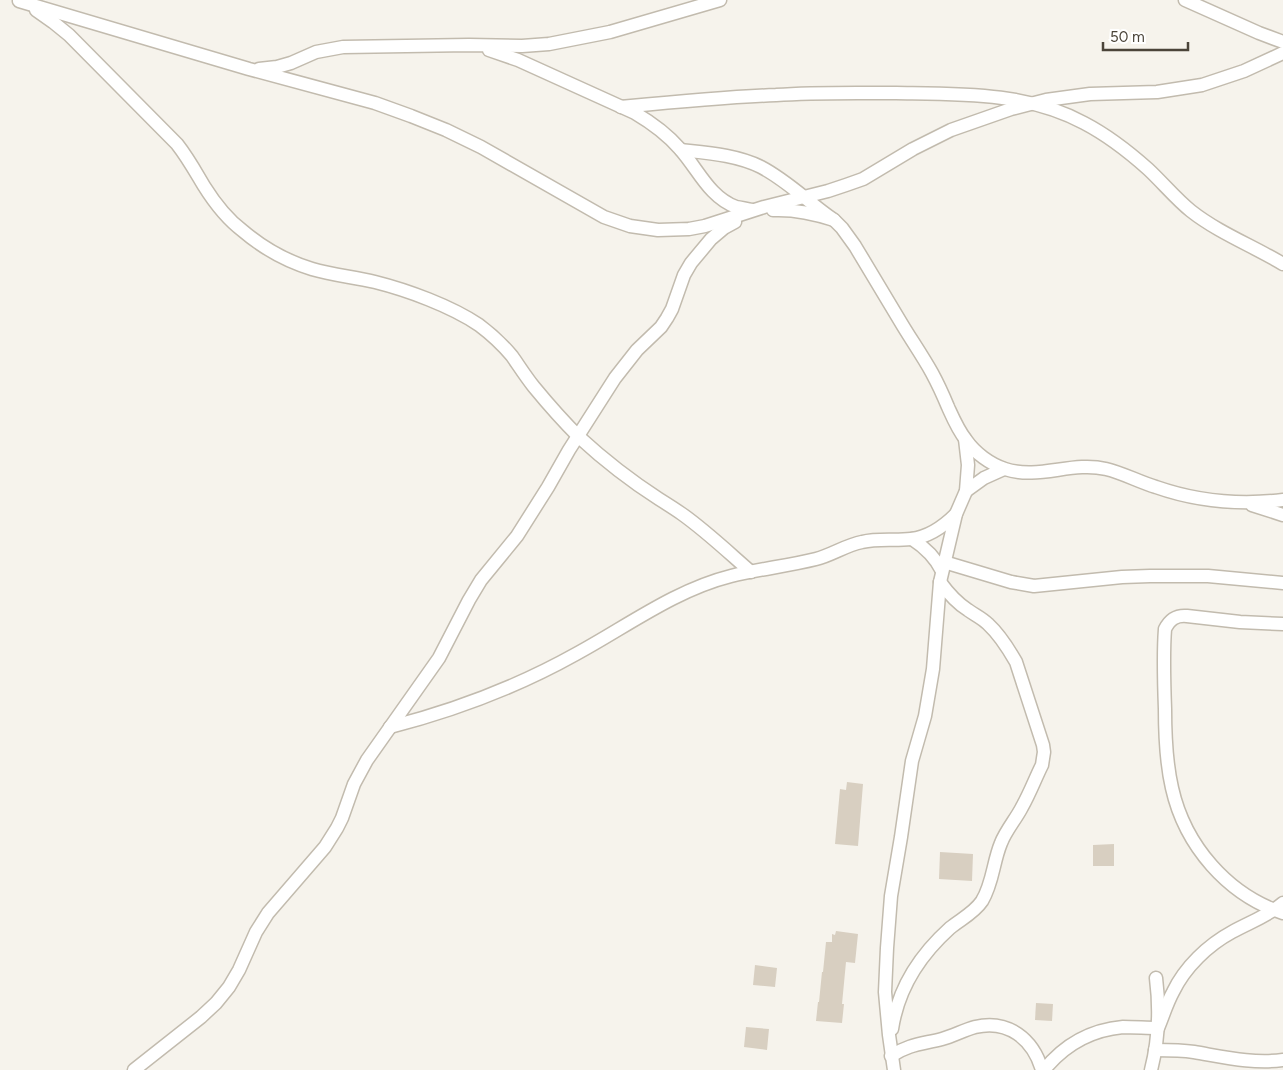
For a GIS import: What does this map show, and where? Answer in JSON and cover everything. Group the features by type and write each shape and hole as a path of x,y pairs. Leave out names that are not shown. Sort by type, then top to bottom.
{"street":[{"path":"249,68 263,68 291,63 316,52 343,47 469,44 522,46 549,44 619,30 720,0"},
{"path":"1185,0 1283,42"},
{"path":"17,1 375,103 420,119 481,147 604,217 630,226 658,230 689,229 706,226 754,210 828,191 863,179 913,149 958,128 991,115 1032,103 1090,94 1157,92 1194,86 1223,79 1283,53"},
{"path":"17,1 54,22 69,35 177,144 214,201 242,230 269,250 293,262 319,271 397,288 458,313 478,325 496,339 540,395 578,436 616,469 700,528 751,572"},
{"path":"469,44 518,60 622,107 648,121 666,134 682,150 710,189 737,207 754,210 786,209 802,211 834,220"},
{"path":"622,107 726,98 827,93 980,95 1032,103 1071,116 1098,131 1148,169 1180,202 1203,220 1283,264"},
{"path":"682,150 723,155 760,166 777,176 834,220 849,236 921,355 965,439 976,452 989,462 1004,469 1036,473 1087,466 1104,468 1156,488 1205,499 1240,502 1283,500"},
{"path":"134,1070 216,1003 239,970 256,932 268,912 325,847 342,818 360,772 375,748 439,658 468,600 517,536 614,378 667,318 684,275 691,263 711,239 724,228 753,214 769,210"},
{"path":"894,1070 885,992 891,896 912,761 924,716 933,669 942,572 956,514 966,490 968,465 965,439"},
{"path":"966,490 984,478 1004,469"},
{"path":"1240,502 1283,514"},
{"path":"390,727 458,708 519,683 564,661 687,592 712,582 815,559 862,542 912,539 925,536 947,523 956,514"},
{"path":"883,1070 891,1053 891,1036 895,1015 907,982 922,959 941,936 974,910 981,902 991,881 995,859 1002,840 1023,806 1042,765 1043,758 1043,746 1016,662 1010,651 987,623 953,598 937,561 930,552 912,539"},
{"path":"942,572 1034,586 1150,576 1218,577 1283,583"},
{"path":"1280,909 1257,903 1228,882 1215,869 1193,840 1181,815 1172,790 1169,771 1165,718 1164,636 1168,623 1173,618 1180,616 1283,624"},
{"path":"1158,1028 1173,991 1184,973 1198,957 1214,943 1232,932 1280,909"},
{"path":"1151,1070 1158,1028 1156,978"},
{"path":"891,1053 907,1047 950,1037 974,1028 1000,1026 1023,1038 1032,1047 1043,1070 1065,1048 1094,1033 1126,1027 1158,1028"},
{"path":"1155,1050 1175,1050 1247,1061 1283,1060"}],"building":[{"path":"847,782 863,784 858,846 835,844 840,789 846,790"},
{"path":"1114,844 1114,866 1093,866 1093,845"},
{"path":"940,852 973,854 972,881 939,879"},
{"path":"836,931 858,934 855,963 846,962 842,1023 816,1021 826,942 832,942 832,934 835,935"},
{"path":"755,965 777,968 775,987 753,985"},
{"path":"1036,1003 1053,1004 1052,1021 1035,1020"},
{"path":"746,1027 769,1029 767,1050 744,1047"}]}
